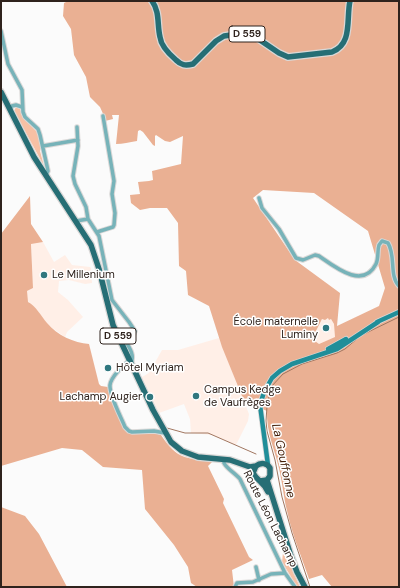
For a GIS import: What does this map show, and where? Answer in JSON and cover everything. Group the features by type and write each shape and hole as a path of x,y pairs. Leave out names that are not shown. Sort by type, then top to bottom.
{"main road":[{"name":"D 559","path":"152,1 157,12 162,44 180,63 188,65 193,64 216,41 224,36 238,34 247,34 260,39 279,53 288,57 326,53 338,50 342,47 346,40 350,1"},
{"name":"Route Léon Lachamp","path":"1,92 34,157 76,221 93,251 113,325 165,433 171,442 178,449 187,454 198,457 236,462 250,467 259,465"},
{"name":"Route Léon Lachamp","path":"224,461 254,473"},
{"path":"259,465 268,465 271,472 267,480 260,481 256,478 254,473 259,465"},
{"name":"Route Léon Lachamp","path":"267,480 297,572 305,587"},
{"name":"Route Léon Lachamp","path":"260,481 266,488 281,525"}],"street":[{"path":"1,31 6,58 22,90 22,107 16,105 12,106 10,110"},
{"name":"Route Léon Lachamp","path":"22,107 25,117 38,129 48,171 46,175"},
{"path":"97,232 113,227 115,213 112,194 114,181 103,116"},
{"path":"77,127 78,155 73,176 75,184 86,207 88,218 97,232 111,296 135,331 134,334 125,338 132,355 132,361 112,380 110,384 111,393 125,427 129,431 154,431 165,433"},
{"path":"43,146 78,140"},
{"path":"259,198 262,208 279,229 292,252 300,260 319,256 346,274 363,275 369,273 376,264 379,245 382,241 388,243 392,253 394,279 399,286"},
{"path":"76,221 88,218"},
{"path":"268,465 260,406 268,384 278,372 292,364 316,355 373,323 399,312"},
{"path":"259,465 266,454"},
{"name":"Route Léon Lachamp","path":"224,461 226,466 235,472 240,479 285,573 295,587"},
{"path":"256,567 259,580"},
{"path":"235,587 237,583 259,580 271,574 285,573"}],"shaded area":[{"path":"68,1 148,1 155,13 160,45 188,67 218,43 227,38 236,36 245,36 254,39 274,53 281,55 333,54 344,45 347,39 352,1 399,1 399,587 332,587 322,575 309,579 290,523 281,478 268,427 267,411 244,401 222,347 209,306 188,295 186,271 179,266 178,223 167,208 150,208 140,210 131,203 130,195 140,194 138,182 153,180 152,171 181,164 183,136 170,142 165,141 156,135 155,146 140,130 138,131 137,141 116,144 119,115 112,115 113,119 105,121 100,107 90,97 86,77 74,55 71,29 63,16 64,3","holes":["263,190 314,193 368,231 385,288 379,306 337,326 340,293 295,260 253,198","328,318 329,320 331,319 334,324 335,337 319,344 315,341 317,338 314,335 322,319 325,320"]},
{"path":"155,1 347,1 343,39 340,45 332,50 288,54 280,51 254,34 238,31 223,34 215,39 191,62 187,62 182,61 174,55 166,46 162,38 159,10"},
{"path":"16,107 20,109 24,118 38,133 41,147 40,151 44,166 14,111"},
{"path":"30,196 31,224 43,242 31,244 33,288 27,291 28,302 51,327 61,335 72,340 89,344 99,384 101,386 108,387 125,430 131,434 154,433 161,435 172,449 183,456 213,461 208,466 224,499 223,503 249,557 253,560 232,570 234,587 197,587 191,583 188,567 174,545 145,509 142,470 103,467 82,450 62,448 1,466 1,234"},
{"path":"43,242 54,262 65,255 72,265 91,268 92,283 85,284 69,280 59,281 58,292 68,300 83,317 67,332 65,337 48,325 27,299 27,291 33,288 31,243"},
{"name":"École maternelle Luminy","path":"322,319 331,319 334,324 336,337 319,344 315,341 314,335"},
{"name":"Campus Kedge de Vaufrèges","path":"219,338 249,414 248,421 236,445 212,435 191,433 190,419 184,404 159,413 142,377 149,373 162,350 178,350"},
{"path":"1,507 25,516 39,534 67,587 1,587"},
{"path":"284,543 293,572 300,587 296,585 282,562"}],"waterway":[{"name":"La Gouffonne","path":"362,335 399,317"},
{"name":"La Gouffonne","path":"310,587 282,497 275,460 267,431 267,406 271,387 283,374 302,364 337,353 345,349 358,338"},
{"path":"167,428 185,433 208,433 256,454"}],"place":[{"name":"Le Millenium","path":"44,275"},
{"name":"École maternelle Luminy","path":"326,328"},
{"name":"Hôtel Myriam","path":"108,368"},
{"name":"Campus Kedge de Vaufrèges","path":"196,396"},
{"name":"Lachamp Augier","path":"150,397"}]}
